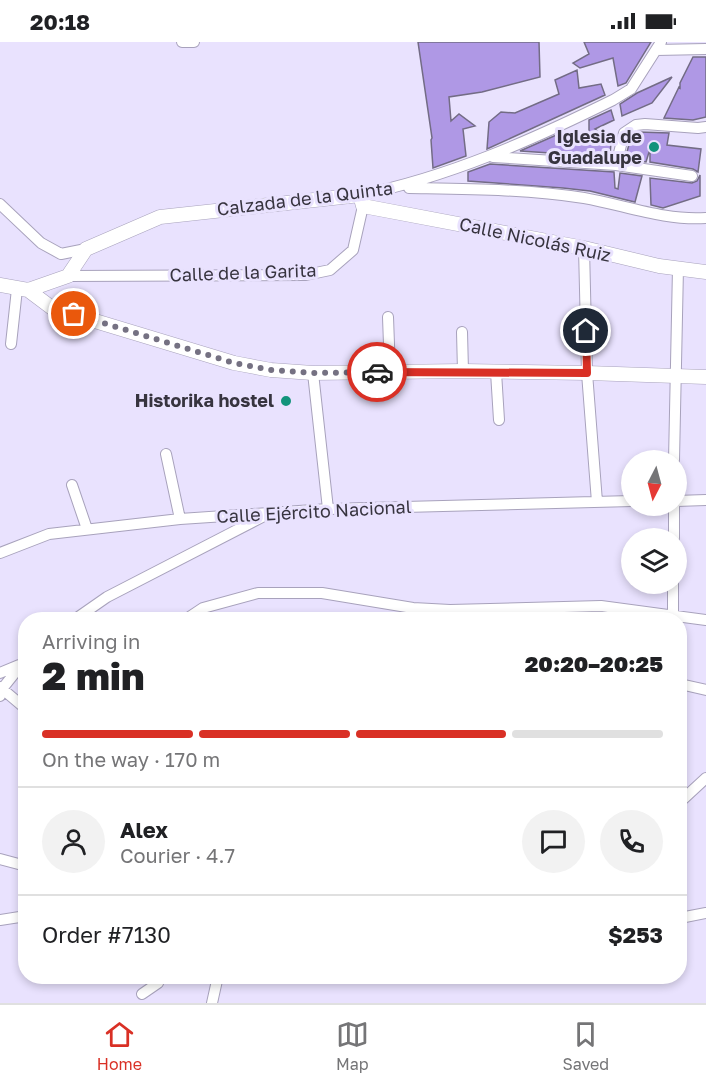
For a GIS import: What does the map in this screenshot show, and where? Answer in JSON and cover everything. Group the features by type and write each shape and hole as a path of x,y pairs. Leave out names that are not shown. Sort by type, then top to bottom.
{"street":[{"path":"182,42 194,42"},
{"path":"659,46 706,49"},
{"name":"Calzada de la Quinta","path":"0,204 40,243 61,254 86,249 160,217 362,201 490,156 614,100 631,89 659,46"},
{"path":"616,165 624,133 636,125 706,127"},
{"path":"490,156 616,165 693,176"},
{"path":"397,188 500,189 550,193 585,198 683,219 706,218"},
{"name":"Calle Nicolás Ruiz","path":"362,201 584,248 615,257 706,272"},
{"name":"Calle de la Garita","path":"23,290 68,276 306,275 330,270 353,250 362,201"},
{"path":"584,248 587,373 597,502"},
{"path":"68,276 86,249"},
{"path":"674,450 678,268"},
{"path":"0,285 23,290 52,308 234,363 271,370 313,373 463,371 706,377"},
{"path":"11,344 23,290"},
{"path":"388,317 390,372"},
{"path":"462,332 463,371"},
{"path":"496,372 499,420"},
{"path":"313,373 328,509"},
{"path":"166,454 180,519"},
{"path":"72,485 87,529"},
{"path":"687,501 706,500"},
{"name":"Calle Ejército Nacional","path":"0,553 49,534 180,519 328,509 621,501"},
{"path":"85,612 107,597 272,513"},
{"path":"196,612 202,608 258,593 322,593 413,608 450,610 601,606 640,612"},
{"path":"673,594 673,612"},
{"path":"538,607 538,612"},
{"path":"687,618 706,620"},
{"path":"0,673 18,664"},
{"path":"18,668 1,691 18,703"},
{"path":"687,686 706,690"},
{"path":"687,796 706,778"},
{"path":"0,859 18,864"},
{"path":"687,917 706,913"},
{"path":"0,920 18,917"},
{"path":"142,994 157,984"},
{"path":"212,1003 217,984"}],"building":[{"path":"418,42 539,42 540,77 482,92 449,97 451,121 459,114 475,126 463,129 466,156 433,168 432,138"},
{"path":"584,42 651,42 626,83 618,86 613,58 580,68 573,63 589,54"},
{"path":"693,57 706,57 706,117 693,120 664,118 680,88 680,83"},
{"path":"577,70 579,88 601,84 605,95 487,149 489,122 501,112 515,113 559,94 555,80"},
{"path":"672,77 652,103 622,116 620,104 637,93"},
{"path":"611,110 614,120 595,129 611,141 610,157 520,151 561,133 571,145 589,131 589,120"},
{"name":"Iglesia de Guadalupe","path":"639,132 669,133 667,145 701,149 698,172 693,169 650,162 650,149 646,162 625,159 630,141 638,142"},
{"path":"490,164 614,172 615,188 618,189 620,173 642,176 635,202 590,191 468,181 468,172"},
{"path":"700,175 700,196 663,208 651,205 650,178 692,183 697,181"}],"way so far":[{"path":"74,314 234,363 271,370 313,373 377,372"}],"place":[{"name":"Iglesia de Guadalupe","path":"654,147"},
{"name":"Historika hostel","path":"286,401"}],"route":[{"path":"377,372 587,373 586,331"}]}
